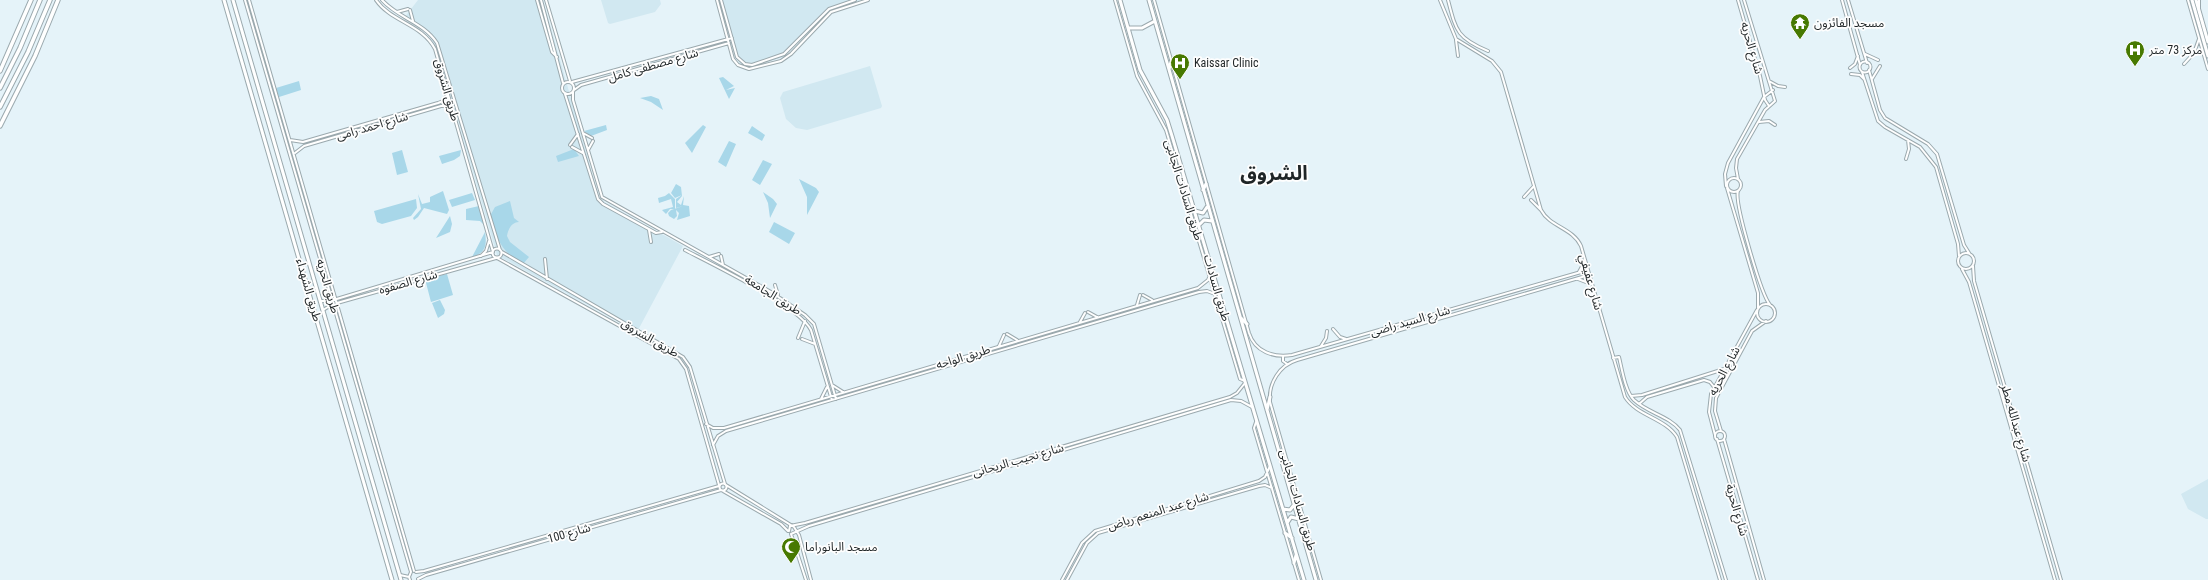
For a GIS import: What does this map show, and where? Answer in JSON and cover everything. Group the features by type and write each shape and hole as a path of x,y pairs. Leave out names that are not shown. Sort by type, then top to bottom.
{"highway":[{"path":"0,71 31,0"},
{"path":"0,88 20,48 40,0"},
{"path":"0,107 28,52 50,0"},
{"path":"0,126 33,60 58,0"}],"main road":[{"path":"224,0 228,3 232,0"},
{"name":"طريق الشهداء","path":"224,0 360,465 392,580"},
{"name":"طريق الشهداء","path":"232,0 401,580"},
{"name":"طريق السادات","path":"1120,0 1142,74 1169,127 1304,580"},
{"name":"طريق السادات","path":"1149,0 1316,580"},
{"path":"2192,0 2208,42"},
{"path":"2196,0 2208,56"},
{"path":"228,13 231,8 236,11"},
{"path":"1128,28 1142,28 1155,21"},
{"path":"1131,56 1135,53"},
{"path":"1169,70 1171,62"},
{"path":"1149,98 1155,99"},
{"path":"1181,114 1186,117"},
{"path":"1203,190 1206,184"},
{"path":"1195,211 1202,213 1208,207"},
{"path":"1199,226 1204,220 1212,221"},
{"path":"1239,316 1247,324"},
{"path":"1267,412 1270,397"},
{"path":"354,447 359,450 362,444"},
{"path":"360,465 361,460 367,463"},
{"path":"1282,507 1290,510 1294,504"},
{"path":"1287,524 1291,517 1299,519"},
{"path":"1285,533 1292,539"},
{"path":"1306,545 1308,537"},
{"path":"1294,563 1296,553"},
{"path":"1311,561 1317,567"}],"street":[{"name":"طريق الحريه","path":"245,0 411,572"},
{"name":"طريق الحريه","path":"249,0 415,572 419,576 418,580"},
{"name":"طريق الشروق","path":"376,0 386,11 420,31 428,39 437,55 493,252 496,258 673,355 682,362 686,370 719,486 722,490"},
{"name":"طريق الشروق","path":"382,0 430,34 439,49 500,250 547,280 683,357 690,367 712,446 725,484"},
{"path":"537,0 552,52 557,56"},
{"path":"541,0 563,83"},
{"path":"546,0 571,82"},
{"path":"717,0 736,62 742,67 749,69 781,61 796,48 831,12 868,0"},
{"path":"721,0 739,60 748,65 781,56 829,9 855,0"},
{"name":"طريق السادات الجانبى","path":"1115,0 1138,79 1166,130 1240,379 1245,382"},
{"name":"طريق السادات الجانبى","path":"1154,0 1186,117 1247,324"},
{"path":"1440,0 1456,39 1458,56"},
{"path":"1448,0 1454,23 1459,34 1468,42 1488,51"},
{"name":"شارع الحريه","path":"1738,0 1764,97 1769,106"},
{"name":"شارع الحريه","path":"1744,0 1768,81 1773,90"},
{"path":"1842,0 1857,49 1865,82"},
{"path":"1848,0 1862,48 1867,63 1870,66 1871,80 1880,110 1885,118 1933,148 1942,168 1963,242 1969,253 1974,257 1973,266 1969,269 1962,269 1958,262 1958,244 1937,170 1922,149 1880,123 1874,113 1865,82 1860,75 1851,74"},
{"path":"2188,0 2208,69"},
{"path":"2198,9 2199,0"},
{"path":"397,12 409,9 413,22"},
{"path":"1747,31 1753,29"},
{"name":"شارع مصطفى كامل","path":"563,83 732,38"},
{"path":"2184,64 2194,53 2199,38"},
{"path":"799,39 802,42"},
{"name":"شارع عفيفي","path":"1456,39 1494,63 1502,74 1541,210 1548,219 1577,239 1588,270 1614,362 1627,400 1633,406 1673,431 1679,441 1720,580"},
{"path":"723,40 724,44"},
{"name":"شارع مصطفى كامل","path":"565,94 573,91 581,85 733,42"},
{"path":"793,45 796,48"},
{"path":"1857,49 1862,48"},
{"path":"1864,53 1878,60"},
{"path":"1850,68 1855,64 1858,55"},
{"path":"1860,65 1867,63"},
{"path":"1871,80 1874,72 1880,66"},
{"path":"1862,72 1867,72 1870,70"},
{"path":"1768,81 1778,86 1785,87"},
{"name":"طريق الجامعة","path":"571,82 582,132 602,197 778,296 805,315 813,323 836,399"},
{"name":"طريق الجامعة","path":"563,83 562,89 578,133 596,196 600,202 648,229 656,233 662,232"},
{"path":"1867,86 1872,84"},
{"path":"1773,90 1775,101 1769,106 1758,122 1738,156 1736,166 1738,179 1741,185 1737,198 1741,216 1762,288 1774,314 1772,318 1766,322 1759,319 1757,289 1726,187 1725,170 1764,97 1773,90"},
{"name":"شارع احمد رامى","path":"290,140 303,142 343,131 440,102 448,94"},
{"name":"شارع احمد رامى","path":"294,154 301,146 441,106 446,106 453,110"},
{"path":"1758,122 1765,120 1776,125"},
{"path":"582,132 593,140 588,151"},
{"path":"284,134 288,133"},
{"path":"578,133 571,146 584,153"},
{"path":"1909,140 1913,139 1913,136"},
{"path":"1906,159 1909,149 1909,140"},
{"path":"1733,153 1738,156"},
{"path":"466,157 471,157"},
{"path":"467,160 471,157"},
{"path":"1937,170 1942,168"},
{"path":"1726,187 1730,179 1738,179"},
{"path":"1524,197 1534,186"},
{"path":"1726,187 1732,192 1738,191"},
{"path":"1944,195 1947,196 1950,194"},
{"path":"1531,200 1541,210"},
{"path":"1947,205 1948,202 1952,203"},
{"path":"1735,217 1741,216"},
{"path":"648,229 651,242"},
{"path":"480,258 486,251 489,238"},
{"path":"1958,244 1963,242"},
{"path":"1745,250 1750,248"},
{"name":"شارع الصفوه","path":"320,301 332,300 386,285 480,258 500,250"},
{"name":"طريق الجامعة","path":"685,250 769,296 806,321 811,330 832,400"},
{"path":"496,258 501,256 502,252"},
{"path":"1959,256 1962,253 1969,253"},
{"path":"708,257 720,255 724,266"},
{"name":"شارع الصفوه","path":"323,311 327,306 333,304 496,258"},
{"path":"544,260 547,280"},
{"path":"1579,272 1585,261"},
{"name":"شارع عبدالله مطر","path":"1973,266 1974,281 2061,580"},
{"name":"شارع عبدالله مطر","path":"1962,269 1969,282 2055,580"},
{"path":"1210,277 1212,270"},
{"name":"شارع السيد راضى","path":"1247,324 1255,346 1271,354 1283,356 1320,347 1588,270"},
{"name":"شارع السيد راضى","path":"1287,364 1589,275"},
{"name":"طريق الواحه","path":"706,424 717,429 728,427 1196,288 1205,283 1210,277"},
{"path":"1577,279 1592,284"},
{"path":"399,281 400,285"},
{"path":"1969,282 1974,281"},
{"path":"386,285 387,289"},
{"path":"775,286 778,296"},
{"path":"1196,288 1197,292"},
{"path":"1757,289 1759,290 1762,288"},
{"name":"طريق الواحه","path":"712,446 718,436 729,431 790,412 1197,292 1207,291 1215,294"},
{"path":"1137,305 1142,295 1153,301"},
{"path":"1758,309 1765,304 1770,305"},
{"name":"شارع الحريه","path":"1716,435 1709,403 1714,388 1758,309"},
{"path":"603,316 605,312"},
{"path":"1080,322 1086,312 1098,317"},
{"path":"608,319 610,315"},
{"path":"798,338 806,321"},
{"name":"شارع الحريه","path":"1721,431 1714,407 1716,398 1753,330 1766,322"},
{"path":"1748,326 1752,326 1753,330"},
{"path":"1332,329 1340,337 1347,339"},
{"path":"1320,347 1326,338 1327,331"},
{"path":"999,346 1006,334 1018,341"},
{"path":"802,339 815,344"},
{"path":"1987,345 1992,343"},
{"path":"1270,397 1275,378 1287,364 1283,361 1283,356"},
{"path":"1613,358 1618,357 1620,361 1631,396 1640,404 1677,427 1684,438 1726,580"},
{"path":"1614,362 1620,361"},
{"path":"1631,396 1642,395 1725,369"},
{"path":"1640,404 1647,397 1704,380 1710,382 1714,388"},
{"name":"شارع نجيب الريحانى","path":"792,525 845,511 1230,397 1240,390 1245,382"},
{"path":"832,384 844,392"},
{"path":"820,400 825,394 828,386"},
{"path":"1230,397 1232,400 1246,402 1253,408"},
{"name":"طريق السادات الجانبى","path":"1270,397 1321,580"},
{"name":"شارع نجيب الريحانى","path":"791,534 846,515 1232,400"},
{"path":"2006,410 2012,409"},
{"path":"1657,420 1660,416"},
{"path":"761,417 762,421"},
{"path":"366,419 370,418"},
{"name":"طريق السادات الجانبى","path":"1257,421 1254,428 1299,580"},
{"path":"1712,421 1718,421"},
{"path":"1145,422 1146,426"},
{"path":"728,427 729,431"},
{"path":"1721,431 1725,434 1724,439 1720,440 1717,439 1716,435 1721,431"},
{"name":"شارع الحرية","path":"1717,439 1758,580"},
{"name":"شارع الحرية","path":"1724,439 1742,507 1764,580"},
{"path":"1720,452 1726,450"},
{"path":"1046,451 1048,455"},
{"path":"1268,472 1270,465"},
{"name":"شارع عبد المنعم رياض","path":"1062,580 1082,543 1092,533 1176,505 1257,482 1263,479 1268,472"},
{"path":"960,477 962,481"},
{"path":"1257,482 1258,486"},
{"path":"725,484 726,489 722,490 781,524 789,531 806,580"},
{"path":"725,484 792,525 797,531 811,580"},
{"name":"شارع 100","path":"411,572 424,571 725,484"},
{"name":"شارع عبد المنعم رياض","path":"1067,580 1087,543 1095,535 1258,486 1265,485 1272,488"},
{"name":"شارع 100","path":"418,580 426,575 509,550 722,490"},
{"path":"1176,505 1178,510"},
{"path":"392,507 396,506"},
{"path":"1737,508 1742,507"},
{"path":"845,511 846,515"},
{"path":"2038,520 2043,518"},
{"path":"813,520 814,525"},
{"path":"789,531 792,525"},
{"path":"542,537 543,541"},
{"path":"803,571 808,570"},
{"path":"400,575 409,579 411,572"}],"shaded area":[{"path":"418,0 543,0 599,197 605,202 683,246 637,332 497,255 437,48 426,32 404,18"},
{"path":"601,0 660,0 661,4 655,12 610,24 608,23"},
{"path":"719,0 862,0 830,10 784,57 750,67 740,64 735,57"},
{"path":"870,66 882,106 881,108 807,130 796,128 786,119 780,98 783,92"},
{"path":"723,77 734,86 726,90 735,88 729,99 719,78"},
{"path":"299,81 301,90 279,97 276,88"},
{"path":"651,96 659,99 663,110 651,102 640,98"},
{"path":"606,125 607,130 591,136 584,131"},
{"path":"703,125 706,127 692,153 685,143"},
{"path":"752,126 765,135 762,141 748,133"},
{"path":"729,141 736,144 726,167 718,162"},
{"path":"574,149 579,156 558,162 556,156"},
{"path":"402,150 408,172 397,175 392,153"},
{"path":"461,150 460,156 454,160 442,164 439,156"},
{"path":"763,160 772,164 760,185 752,180"},
{"path":"799,179 816,188 819,192 807,215 807,197"},
{"path":"676,184 681,187 682,195 675,198 671,193"},
{"path":"443,191 449,210 447,214 424,208 414,220 413,218 421,209 418,194 422,204 430,202 430,197"},
{"path":"763,192 777,204 770,218 768,203"},
{"path":"472,193 475,200 452,207 449,200"},
{"path":"669,193 675,199 675,209 670,209 666,214 662,210 673,207 671,199 659,203 658,198"},
{"path":"682,195 677,202 681,205 684,196 683,205 689,206 690,216 677,220 679,213 676,210 677,216 674,219 669,216 668,213 671,210 683,206 676,208 676,199"},
{"path":"416,199 417,208 411,216 382,224 377,222 374,211"},
{"path":"510,201 514,218 519,222 514,223 511,226 507,236 510,242 529,257 523,264 505,250 498,238 490,216 495,207"},
{"path":"479,206 484,225 480,221 466,220 466,209"},
{"path":"450,216 452,224 450,232 436,238"},
{"path":"774,222 795,233 789,244 769,232"},
{"path":"485,232 486,241 483,251 472,257"},
{"path":"447,274 453,295 431,302 425,279"},
{"path":"440,300 445,310 444,314 438,318 432,303"},
{"path":"2208,479 2208,519 2206,519 2188,509 2181,494"}],"place":[{"name":"مسجد الفائزون","path":"1800,40"},
{"name":"مركز 73 متر","path":"2135,67"},
{"name":"Kaissar Clinic","path":"1180,80"},
{"name":"مسجد البانوراما","path":"791,564"}],"district":[{"name":"الشروق","path":"1274,173"}]}
